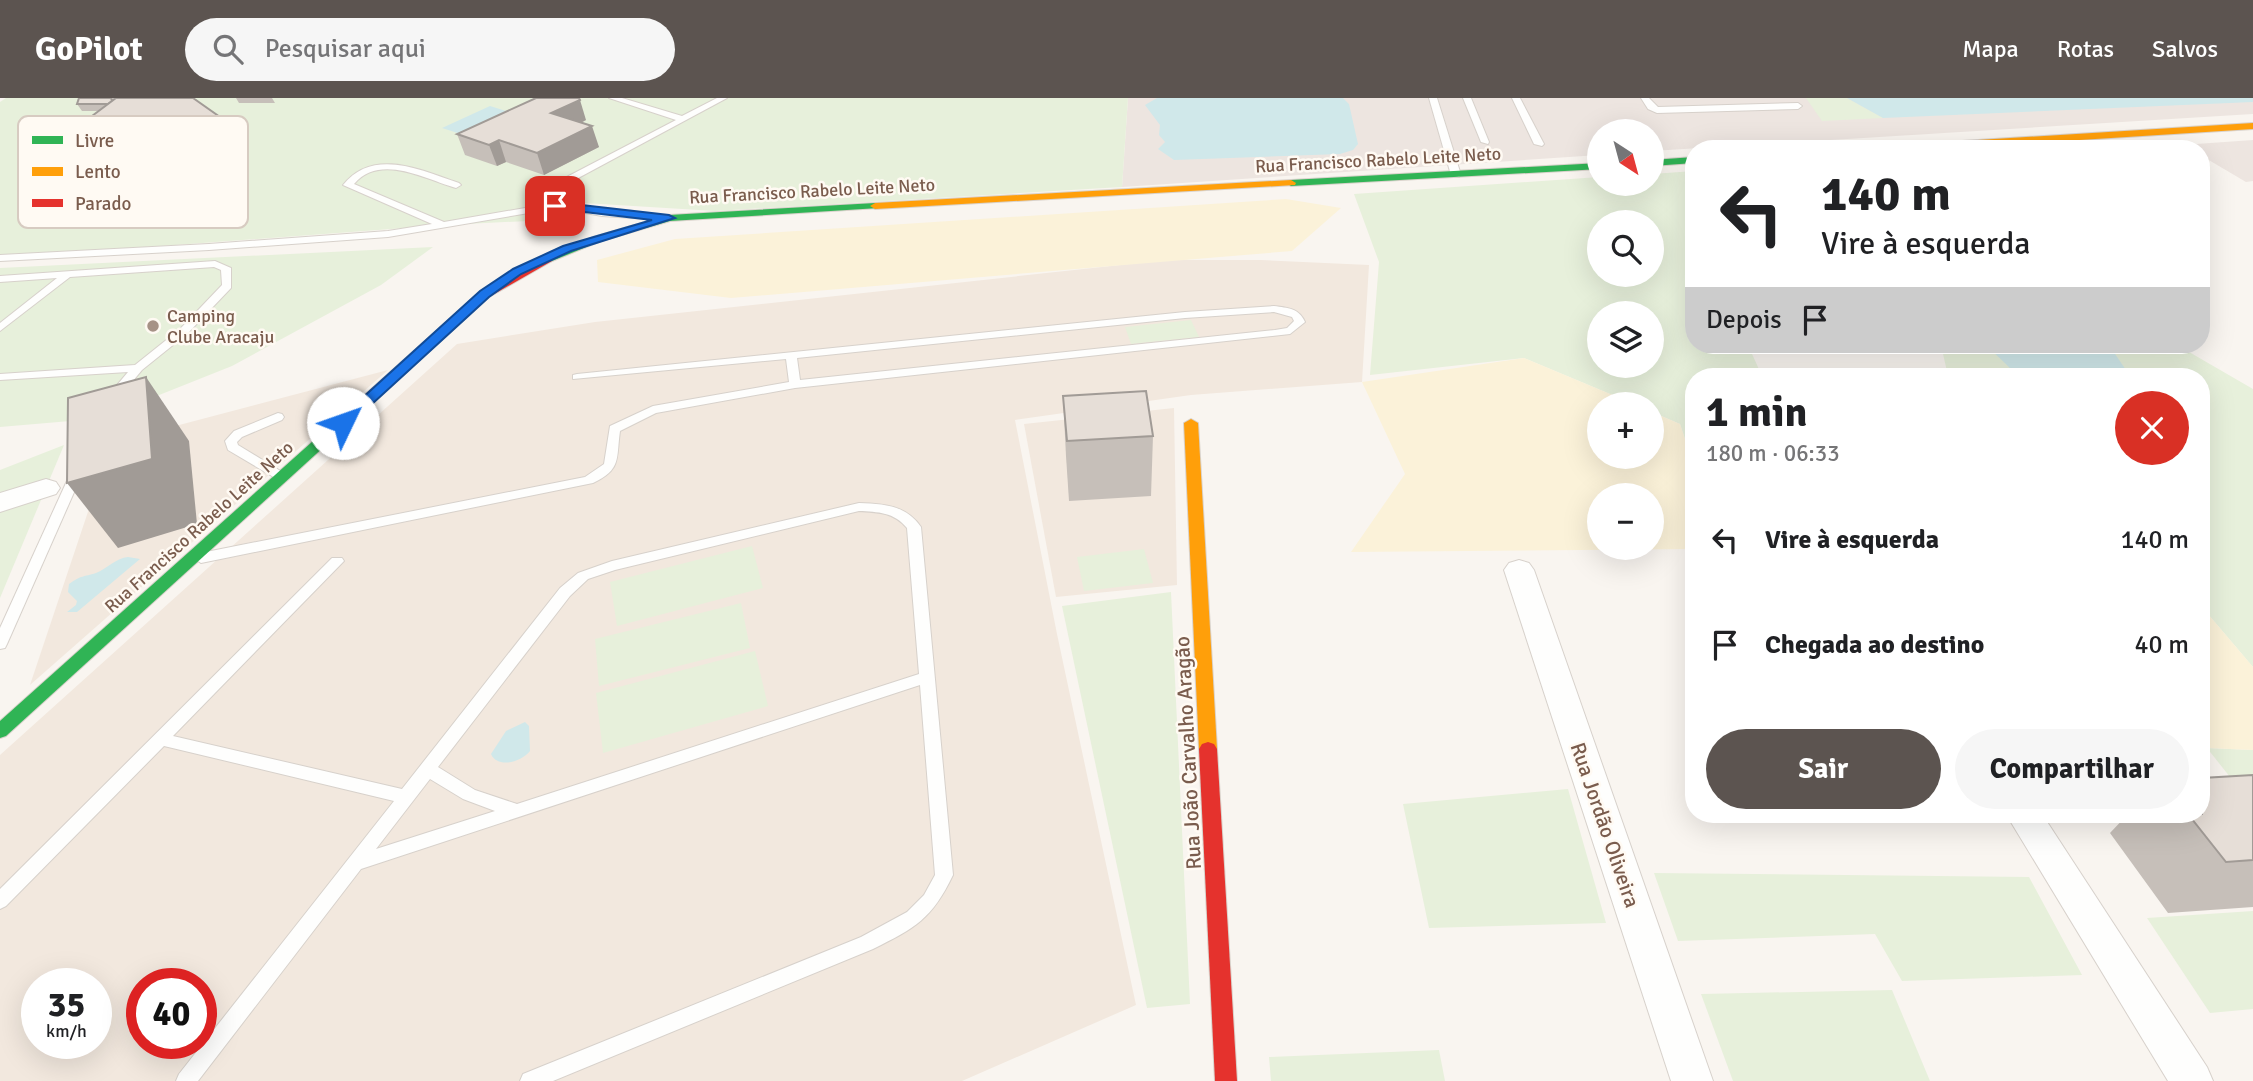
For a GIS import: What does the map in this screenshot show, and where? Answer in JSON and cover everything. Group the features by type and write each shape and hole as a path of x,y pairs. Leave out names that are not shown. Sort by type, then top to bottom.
{"street":[{"path":"2027,140 2253,126"},
{"path":"1664,162 1685,161"},
{"name":"Rua Francisco Rabelo Leite Neto","path":"0,731 485,294 517,272 567,248 669,218 1587,167"},
{"name":"Rua João Carvalho Aragão","path":"1191,423 1226,1081"},
{"path":"0,503 46,488"},
{"name":"Rua Jordão Oliveira","path":"1519,570 1692,1081"},
{"path":"2029,823 2192,1081"}],"lane":[{"path":"613,98 683,119"},
{"path":"555,206 547,200 549,192 564,182 723,98"},
{"path":"1433,98 1456,175"},
{"path":"1467,98 1485,142"},
{"path":"1516,98 1539,144"},
{"path":"1645,98 1651,107 1657,110 1800,109 1791,98"},
{"path":"445,225 348,185 359,174 392,165 456,185"},
{"path":"0,258 388,234 555,206 669,218"},
{"path":"0,279 215,264 226,268 227,286 184,331 138,368 102,410"},
{"path":"0,328 66,276"},
{"path":"193,559 588,480 609,470 613,460 614,429 653,410 795,384 1290,331 1300,322 1297,315 1289,311 1261,310 577,377"},
{"path":"791,354 795,384"},
{"path":"0,377 138,368"},
{"path":"278,417 238,434 231,441 232,447 239,453 282,478"},
{"path":"0,644 81,460"},
{"path":"187,1081 565,592 583,576 647,556 859,507 886,508 905,514 914,527 944,876 935,897 911,921 867,943 530,1081"},
{"path":"0,901 337,561"},
{"path":"355,863 927,677"},
{"path":"160,740 406,797"},
{"path":"428,768 448,785 471,798 515,810"}],"shaded area":[{"path":"1128,98 2253,98 2253,114 1831,140 1685,140 1685,149 1664,150 1664,119 1587,119 1587,156 1122,187"},
{"path":"2253,140 2253,181 2246,182 2210,161 2210,143"},
{"path":"1167,260 1261,260 1369,265 1362,382 1191,395 1015,420 1057,634 1136,1005 962,1081 0,1081 0,755 457,344 595,322"},
{"path":"388,370 30,685 111,443"},
{"path":"1174,408 1177,585 1056,597 1024,424"}],"green space":[{"path":"6,98 1128,98 1122,187 715,211 584,203 569,219 445,225 0,258 0,102"},
{"path":"1806,98 1847,98 1883,118 1822,121"},
{"path":"1685,172 1685,354 1752,354 1758,368 1685,368 1685,439 1680,424 1664,417 1664,392 1605,392 1524,358 1370,375 1379,262 1354,194 1587,178 1587,196 1664,196 1664,173"},
{"name":"Camping Clube Aracaju","path":"433,247 381,285 232,366 114,413 82,420 0,427 0,268"},
{"path":"1191,320 1199,337 1131,344 1125,327"},
{"path":"1943,354 2193,354 2253,389 2253,667 2210,616 2210,368 1946,368"},
{"path":"64,445 0,598 0,470"},
{"path":"752,546 763,588 617,626 610,582"},
{"path":"1144,549 1153,583 1084,591 1077,557"},
{"path":"1171,592 1190,1004 1147,1008 1062,606"},
{"path":"741,603 750,648 599,686 595,639"},
{"path":"755,651 768,706 603,753 596,693"},
{"path":"2210,748 2253,750 2253,806 2210,752"},
{"path":"1568,789 1606,923 1429,928 1403,804"},
{"path":"1654,873 2029,877 2082,975 1902,981 1875,934 1678,941"},
{"path":"2253,911 2253,1009 2210,1013 2147,918"},
{"path":"1892,990 1930,1081 1733,1081 1701,994"},
{"path":"1439,1050 1445,1081 1271,1081 1269,1057"}],"sand":[{"path":"1286,199 1341,208 1292,251 731,298 598,282 597,260 675,239"},
{"path":"1524,358 1605,392 1587,392 1587,469 1664,469 1664,417 1680,424 1685,439 1685,549 1664,549 1664,483 1587,483 1587,550 1351,552 1405,474 1362,382"},
{"path":"2210,616 2253,667 2253,750 2210,748"}],"water":[{"path":"1157,98 1343,98 1349,104 1358,144 1353,150 1340,154 1174,160 1158,149 1165,142 1159,135 1160,125 1145,105"},
{"path":"1847,98 2253,98 2253,102 1883,118"},
{"path":"490,106 512,113 464,135 442,128"},
{"path":"1995,354 2115,354 2125,368 2010,368"},
{"path":"128,557 140,559 77,612 67,612 77,601 68,592 69,584"},
{"path":"525,722 529,726 530,751 510,762 494,759 491,754 506,731"}],"building":[{"path":"79,98 111,98 112,101 108,104 77,104"},
{"path":"116,98 193,98 218,116 92,116"},
{"path":"536,98 579,98 580,100 551,113 592,126 537,153 499,140 489,145 457,134"},
{"path":"146,377 152,459 67,483 68,398"},
{"path":"1146,391 1153,436 1067,441 1063,396"},
{"path":"2253,775 2253,860 2226,862 2195,823 2210,823 2210,778"}],"traffic: fast":[{"path":"1664,162 1685,161"},
{"path":"1291,183 1587,167"},
{"path":"548,259 597,239 669,218 875,206"},
{"path":"0,731 365,402"}],"traffic: slow":[{"path":"2027,140 2253,126"},
{"path":"875,206 1291,183"},
{"path":"1191,423 1208,749"}],"traffic: jam":[{"path":"365,402 485,294 548,259"},
{"path":"1208,749 1226,1081"}],"place":[{"name":"Camping Clube Aracaju","path":"153,326"}],"route":[{"path":"343,423 485,294 517,272 567,248 669,218 555,206"}]}
